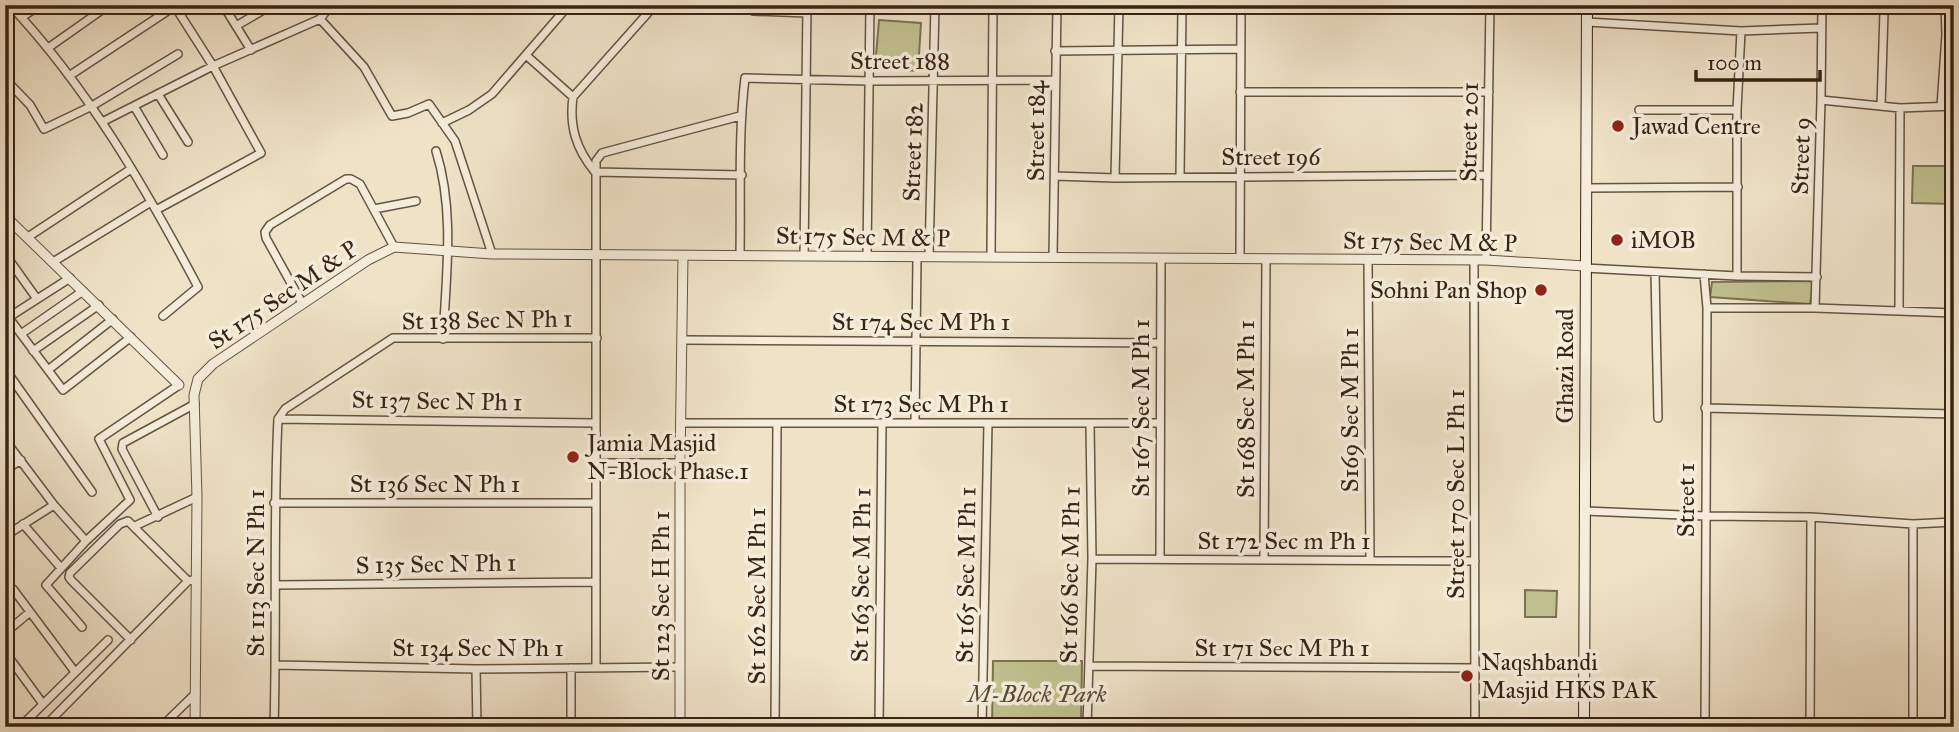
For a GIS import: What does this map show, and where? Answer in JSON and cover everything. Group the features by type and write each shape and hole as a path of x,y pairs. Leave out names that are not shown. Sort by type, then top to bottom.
{"main road":[{"name":"Ghazi Road","path":"1584,727 1587,5"}],"street":[{"path":"10,5 48,48 92,106 156,210 198,287 163,316"},
{"path":"22,18 40,5"},
{"path":"48,48 109,5"},
{"path":"69,76 174,5 213,66 261,153 156,210"},
{"path":"223,5 251,50"},
{"path":"236,26 272,5"},
{"path":"102,122 213,66 320,19 331,5"},
{"path":"442,123 469,110 492,94 569,5"},
{"path":"655,5 573,97 570,114 582,157 595,172 742,175"},
{"path":"745,5 753,11 807,9 804,256"},
{"path":"867,256 870,5"},
{"name":"Street 182","path":"929,257 935,5"},
{"path":"991,257 993,5"},
{"name":"Street 184","path":"1053,256 1057,5"},
{"path":"1115,178 1119,5"},
{"path":"1180,177 1182,5"},
{"name":"Street 9","path":"1815,308 1822,5"},
{"path":"1941,106 1950,35 1945,5"},
{"path":"1240,259 1241,8 1490,6"},
{"name":"Street 201","path":"1486,260 1490,6"},
{"path":"1881,106 1884,12"},
{"path":"320,19 364,66 392,116 429,104 455,141 492,254"},
{"path":"1587,22 1741,31 1821,28"},
{"path":"1737,276 1737,110 1741,31"},
{"path":"1055,51 1118,48 1240,49"},
{"path":"5,79 30,106 44,129 92,106 178,54"},
{"path":"527,56 573,97"},
{"name":"Street 188","path":"740,116 746,78 869,81 1055,80"},
{"path":"1240,92 1489,92"},
{"path":"158,94 188,142"},
{"path":"1821,100 1900,108 1954,106"},
{"path":"134,106 163,155"},
{"path":"1899,309 1900,108"},
{"path":"1639,110 1737,110"},
{"path":"596,668 596,161 602,153 740,116 740,254"},
{"path":"436,151 445,184 448,251 443,339"},
{"path":"28,237 131,169"},
{"name":"Street 196","path":"1055,176 1487,176"},
{"path":"302,303 266,238 267,229 346,180 351,179 360,184 394,247"},
{"path":"1586,188 1738,187"},
{"path":"374,209 416,201"},
{"path":"53,262 151,202"},
{"path":"5,216 179,385 99,439 130,500 86,541 46,584 82,628"},
{"name":"St 175 Sec M & P","path":"195,400 198,379 213,364 368,260 394,247 492,254 1486,260 1585,267"},
{"path":"5,254 37,299"},
{"name":"St 123 Sec H Ph 1","path":"680,727 683,256"},
{"path":"915,423 917,258"},
{"name":"St 167 Sec M Ph 1","path":"1160,559 1161,258"},
{"name":"St 168 Sec M Ph 1","path":"1264,560 1266,260"},
{"name":"S169 Sec M Ph 1","path":"1368,260 1370,561"},
{"name":"Street 170 Sec L Ph 1","path":"1474,261 1475,727"},
{"path":"1585,267 1737,276 1816,277"},
{"path":"1656,272 1658,418"},
{"name":"Street 1","path":"1704,274 1707,308 1705,727"},
{"path":"70,278 7,319 63,390 131,337"},
{"path":"21,334 83,291"},
{"path":"33,351 99,305"},
{"path":"1585,511 1811,517 1913,524 1952,522 1953,313 1899,309 1707,308"},
{"path":"48,370 113,319"},
{"name":"St 138 Sec N Ph 1","path":"278,419 285,409 393,338 597,338"},
{"name":"St 174 Sec M Ph 1","path":"683,340 1159,343"},
{"path":"5,369 92,492"},
{"path":"158,517 122,449 123,443 195,400 197,497 192,580 195,727"},
{"path":"1705,408 1952,414"},
{"name":"St 137 Sec N Ph 1","path":"278,419 595,423"},
{"name":"St 113 Sec N Ph 1","path":"274,727 274,503 278,419"},
{"name":"St 173 Sec M Ph 1","path":"682,423 1160,423"},
{"name":"St 162 Sec M Ph 1","path":"775,727 778,424"},
{"name":"St 163 Sec M Ph 1","path":"879,727 882,424"},
{"name":"St 165 Sec M Ph 1","path":"982,727 988,424"},
{"name":"St 166 Sec M Ph 1","path":"1087,727 1092,559 1090,424"},
{"path":"5,440 54,505 86,541"},
{"path":"5,471 21,460"},
{"path":"596,463 680,463"},
{"path":"135,526 197,497"},
{"name":"St 136 Sec N Ph 1","path":"274,503 596,503"},
{"path":"5,536 54,505"},
{"path":"1810,727 1811,517"},
{"path":"131,640 69,577 120,524 128,521 135,526 192,580"},
{"path":"23,524 61,568"},
{"path":"1913,524 1913,727"},
{"name":"St 172 Sec m Ph 1","path":"1092,559 1475,561"},
{"path":"44,727 192,580"},
{"name":"S 135 Sec N Ph 1","path":"276,585 596,582"},
{"path":"13,589 75,672"},
{"path":"5,633 30,612"},
{"path":"20,727 108,640"},
{"path":"5,652 43,704"},
{"name":"St 134 Sec N Ph 1","path":"276,665 476,669 680,667"},
{"name":"St 171 Sec M Ph 1","path":"1089,666 1476,668"},
{"path":"571,727 572,668"},
{"path":"476,669 477,727"},
{"path":"161,727 195,694"}],"green space":[{"path":"879,20 921,23 918,71 875,68"},
{"path":"1913,166 1954,166 1954,204 1912,203"},
{"path":"1814,281 1810,304 1710,297 1712,282"},
{"path":"1525,590 1557,591 1556,617 1525,617"},
{"name":"M-Block Park","path":"993,661 1082,661 1081,727 992,727"}],"place":[{"name":"Jawad Centre","path":"1618,126"},
{"name":"iMOB","path":"1617,240"},
{"name":"Sohni Pan Shop","path":"1541,290"},
{"name":"Jamia Masjid N-Block Phase.1","path":"573,457"},
{"name":"Naqshbandi Masjid HKS PAK","path":"1467,676"}]}
